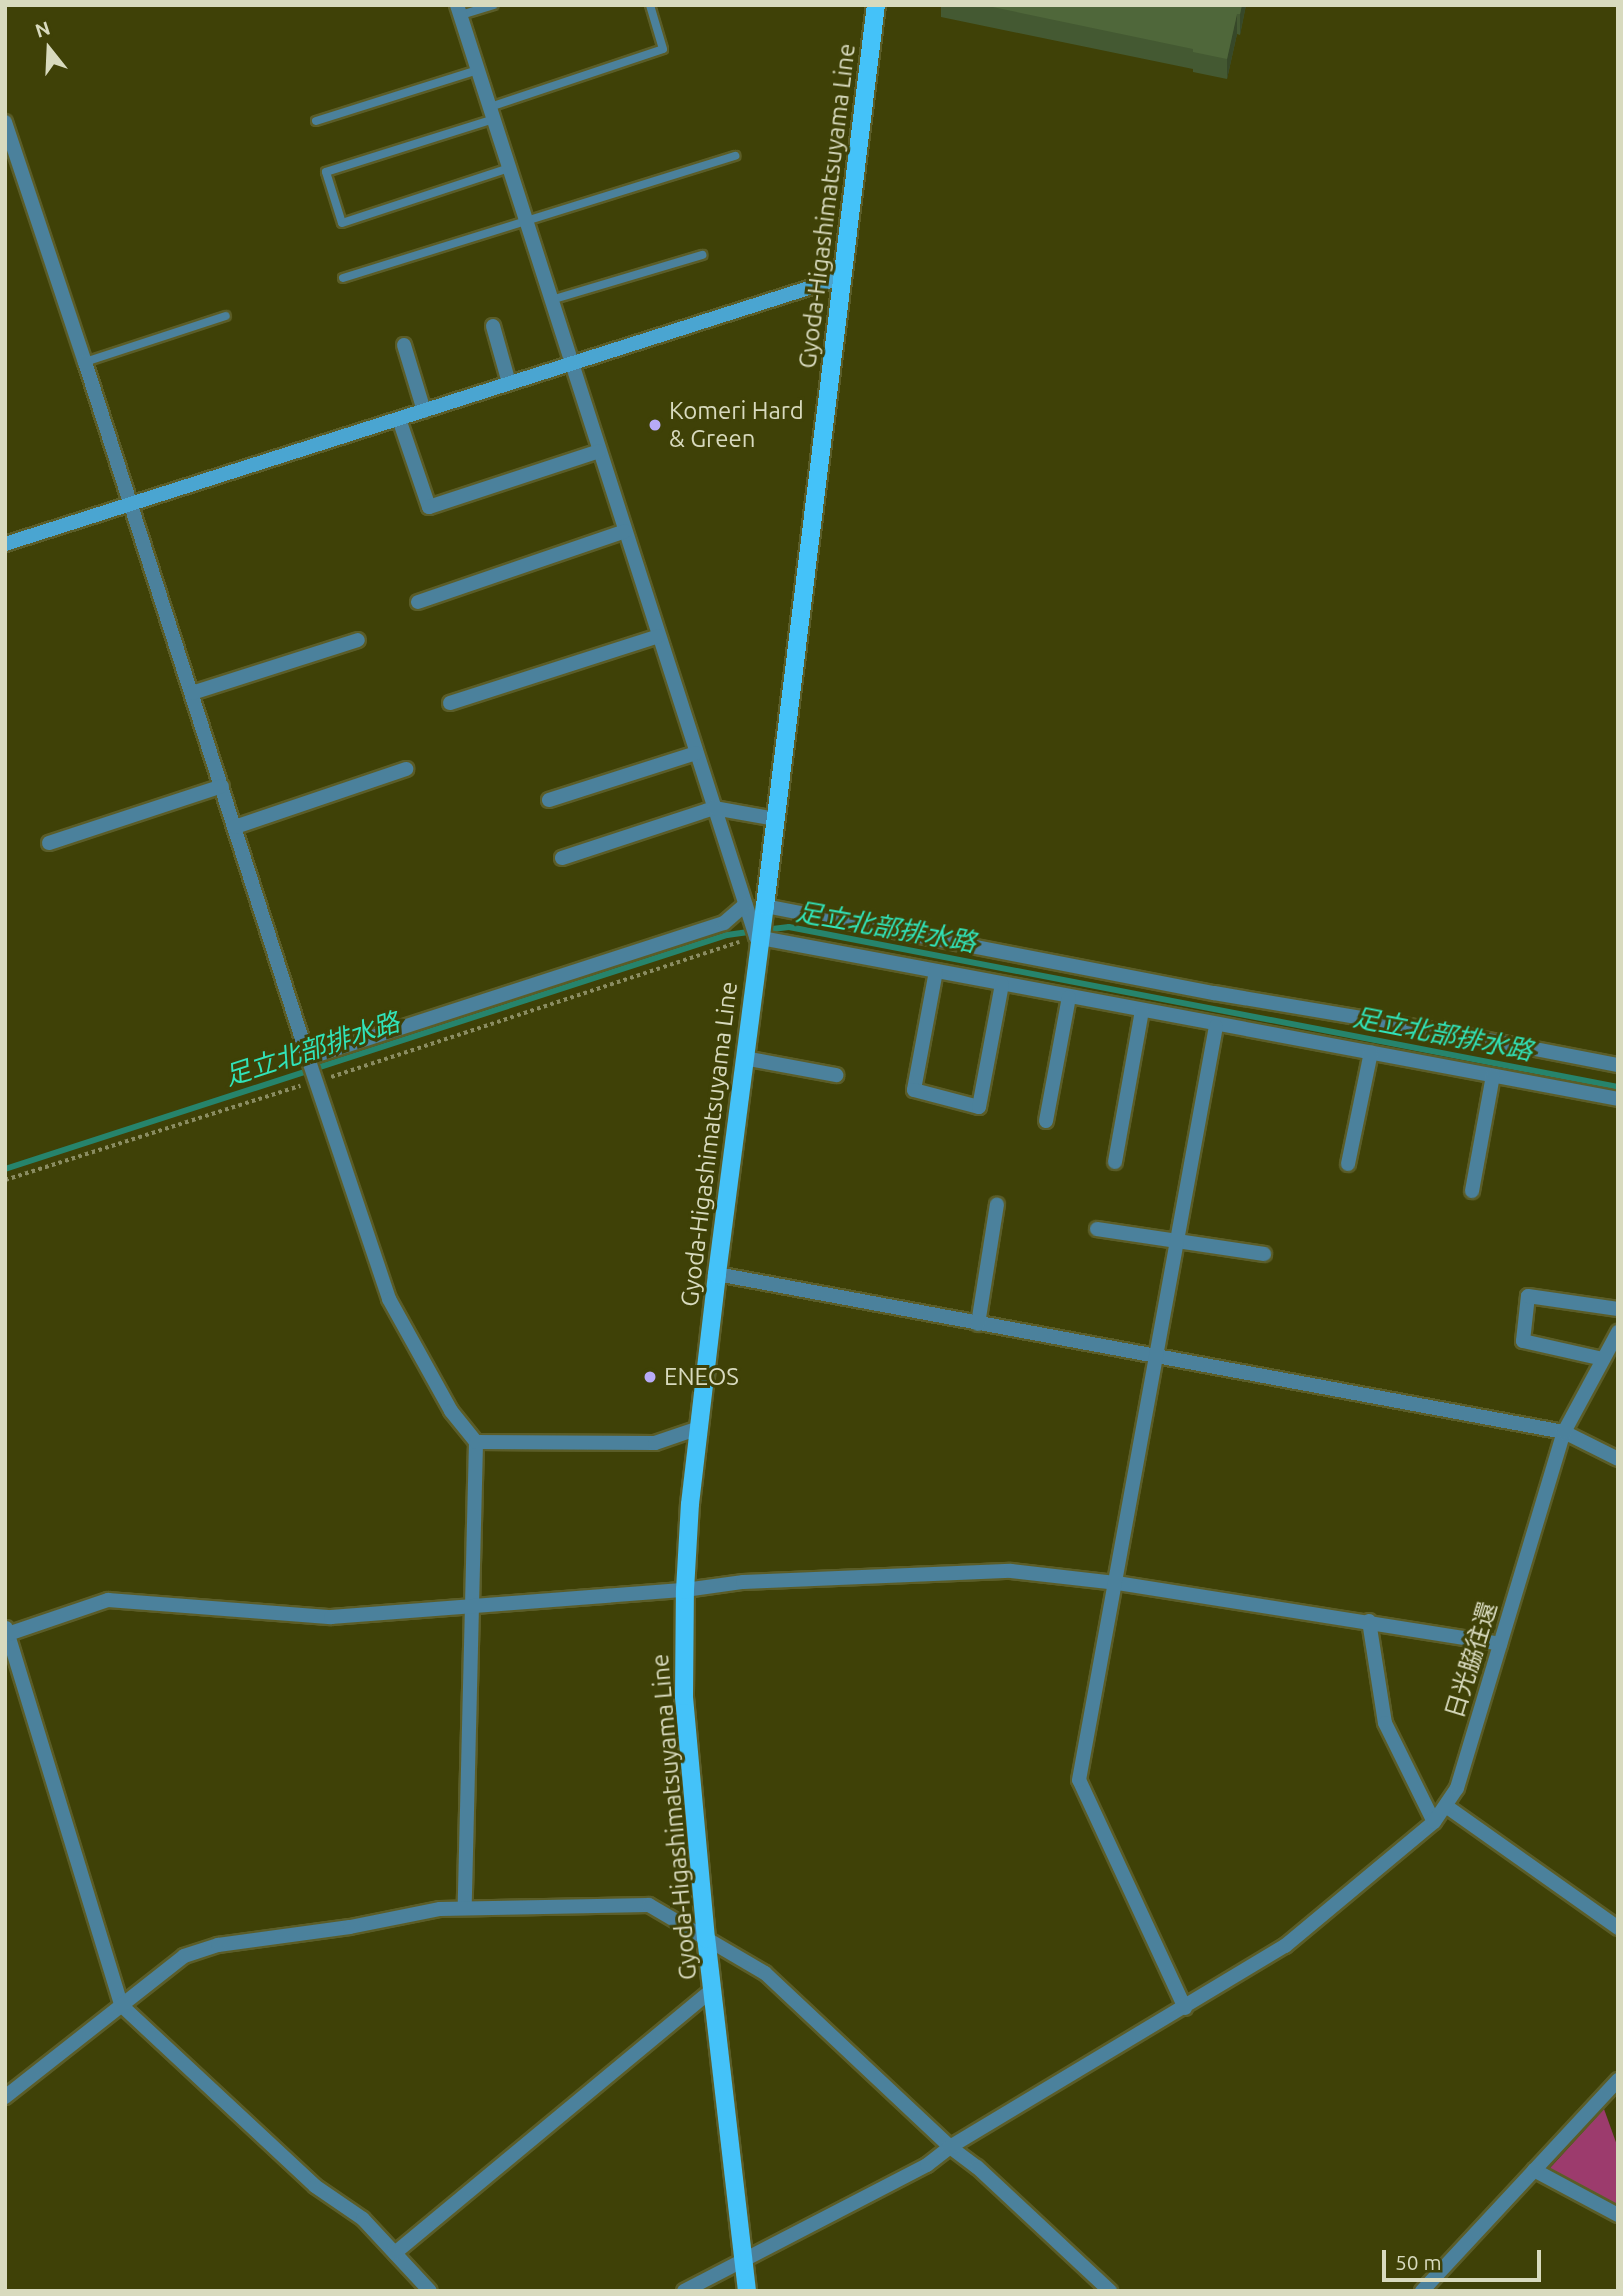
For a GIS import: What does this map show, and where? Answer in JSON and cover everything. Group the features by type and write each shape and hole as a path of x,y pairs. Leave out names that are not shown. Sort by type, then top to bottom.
{"main road":[{"name":"Gyoda-Higashimatsuyama Line","path":"747,2291 706,1938 684,1696 685,1590 716,1274 758,937 765,906 876,5"}],"street":[{"path":"459,10 745,905 758,937 1216,1026 1371,1052 1618,1099"},
{"path":"5,122 192,692 308,1058 389,1299 452,1411 476,1442 465,1908"},
{"path":"5,544 844,277"},
{"path":"493,326 509,383"},
{"path":"404,345 424,411"},
{"path":"399,419 429,507 599,451"},
{"path":"418,601 625,531"},
{"path":"450,703 659,636"},
{"path":"192,692 358,640"},
{"path":"550,800 696,753"},
{"path":"235,827 406,769"},
{"path":"49,843 222,786"},
{"path":"562,858 714,808 775,820"},
{"path":"308,1058 724,923 745,905"},
{"path":"765,906 1214,993 1463,1035 1618,1065"},
{"path":"936,971 914,1090 979,1107 1002,984"},
{"path":"1045,1121 1069,997"},
{"path":"1115,1162 1142,1012"},
{"path":"1185,2008 1079,1780 1117,1583 1216,1026"},
{"path":"1348,1164 1371,1052"},
{"path":"744,1058 836,1075"},
{"path":"1472,1191 1493,1076"},
{"path":"978,1324 997,1203"},
{"path":"1097,1229 1264,1254"},
{"path":"716,1274 1564,1433 1618,1459"},
{"path":"1604,1359 1523,1340 1528,1296 1618,1308"},
{"name":"日光脇往還","path":"684,2291 743,2258 927,2165 950,2147 1285,1946 1434,1822 1457,1787 1564,1433 1618,1332"},
{"path":"476,1442 654,1443 699,1428"},
{"path":"430,2291 362,2219 315,2186 121,2005 6,1632 108,1600 331,1617 471,1604 685,1590 743,1581 1011,1572 1117,1583 1369,1621 1500,1644"},
{"path":"1369,1621 1385,1723 1434,1822"},
{"path":"1446,1806 1618,1928"},
{"path":"5,2097 184,1956 218,1945 465,1908 649,1905 765,1973 950,2147 977,2167 1094,2286 1110,2291"},
{"path":"395,2253 712,1990"},
{"path":"1422,2291 1618,2080"},
{"path":"1534,2170 1618,2214"}],"lane":[{"path":"459,10 493,5"},
{"path":"509,168 342,223 326,172 663,49 650,5"},
{"path":"316,121 478,70"},
{"path":"343,278 734,156"},
{"path":"551,300 702,255"},
{"path":"85,362 226,316"}],"path":[{"path":"5,1180 758,937"}],"shaded area":[{"path":"1604,2109 1618,2148 1618,2211 1553,2178 1550,2168"}],"building":[{"path":"983,5 1242,5 1240,14 1237,14 1227,59 1193,52 1193,49"}],"waterway":[{"name":"足立北部排水路","path":"764,930 789,927 1618,1087"},
{"name":"足立北部排水路","path":"5,1169 727,935 754,931"}],"place":[{"name":"Komeri Hard & Green","path":"655,425"},
{"name":"ENEOS","path":"650,1377"}]}
